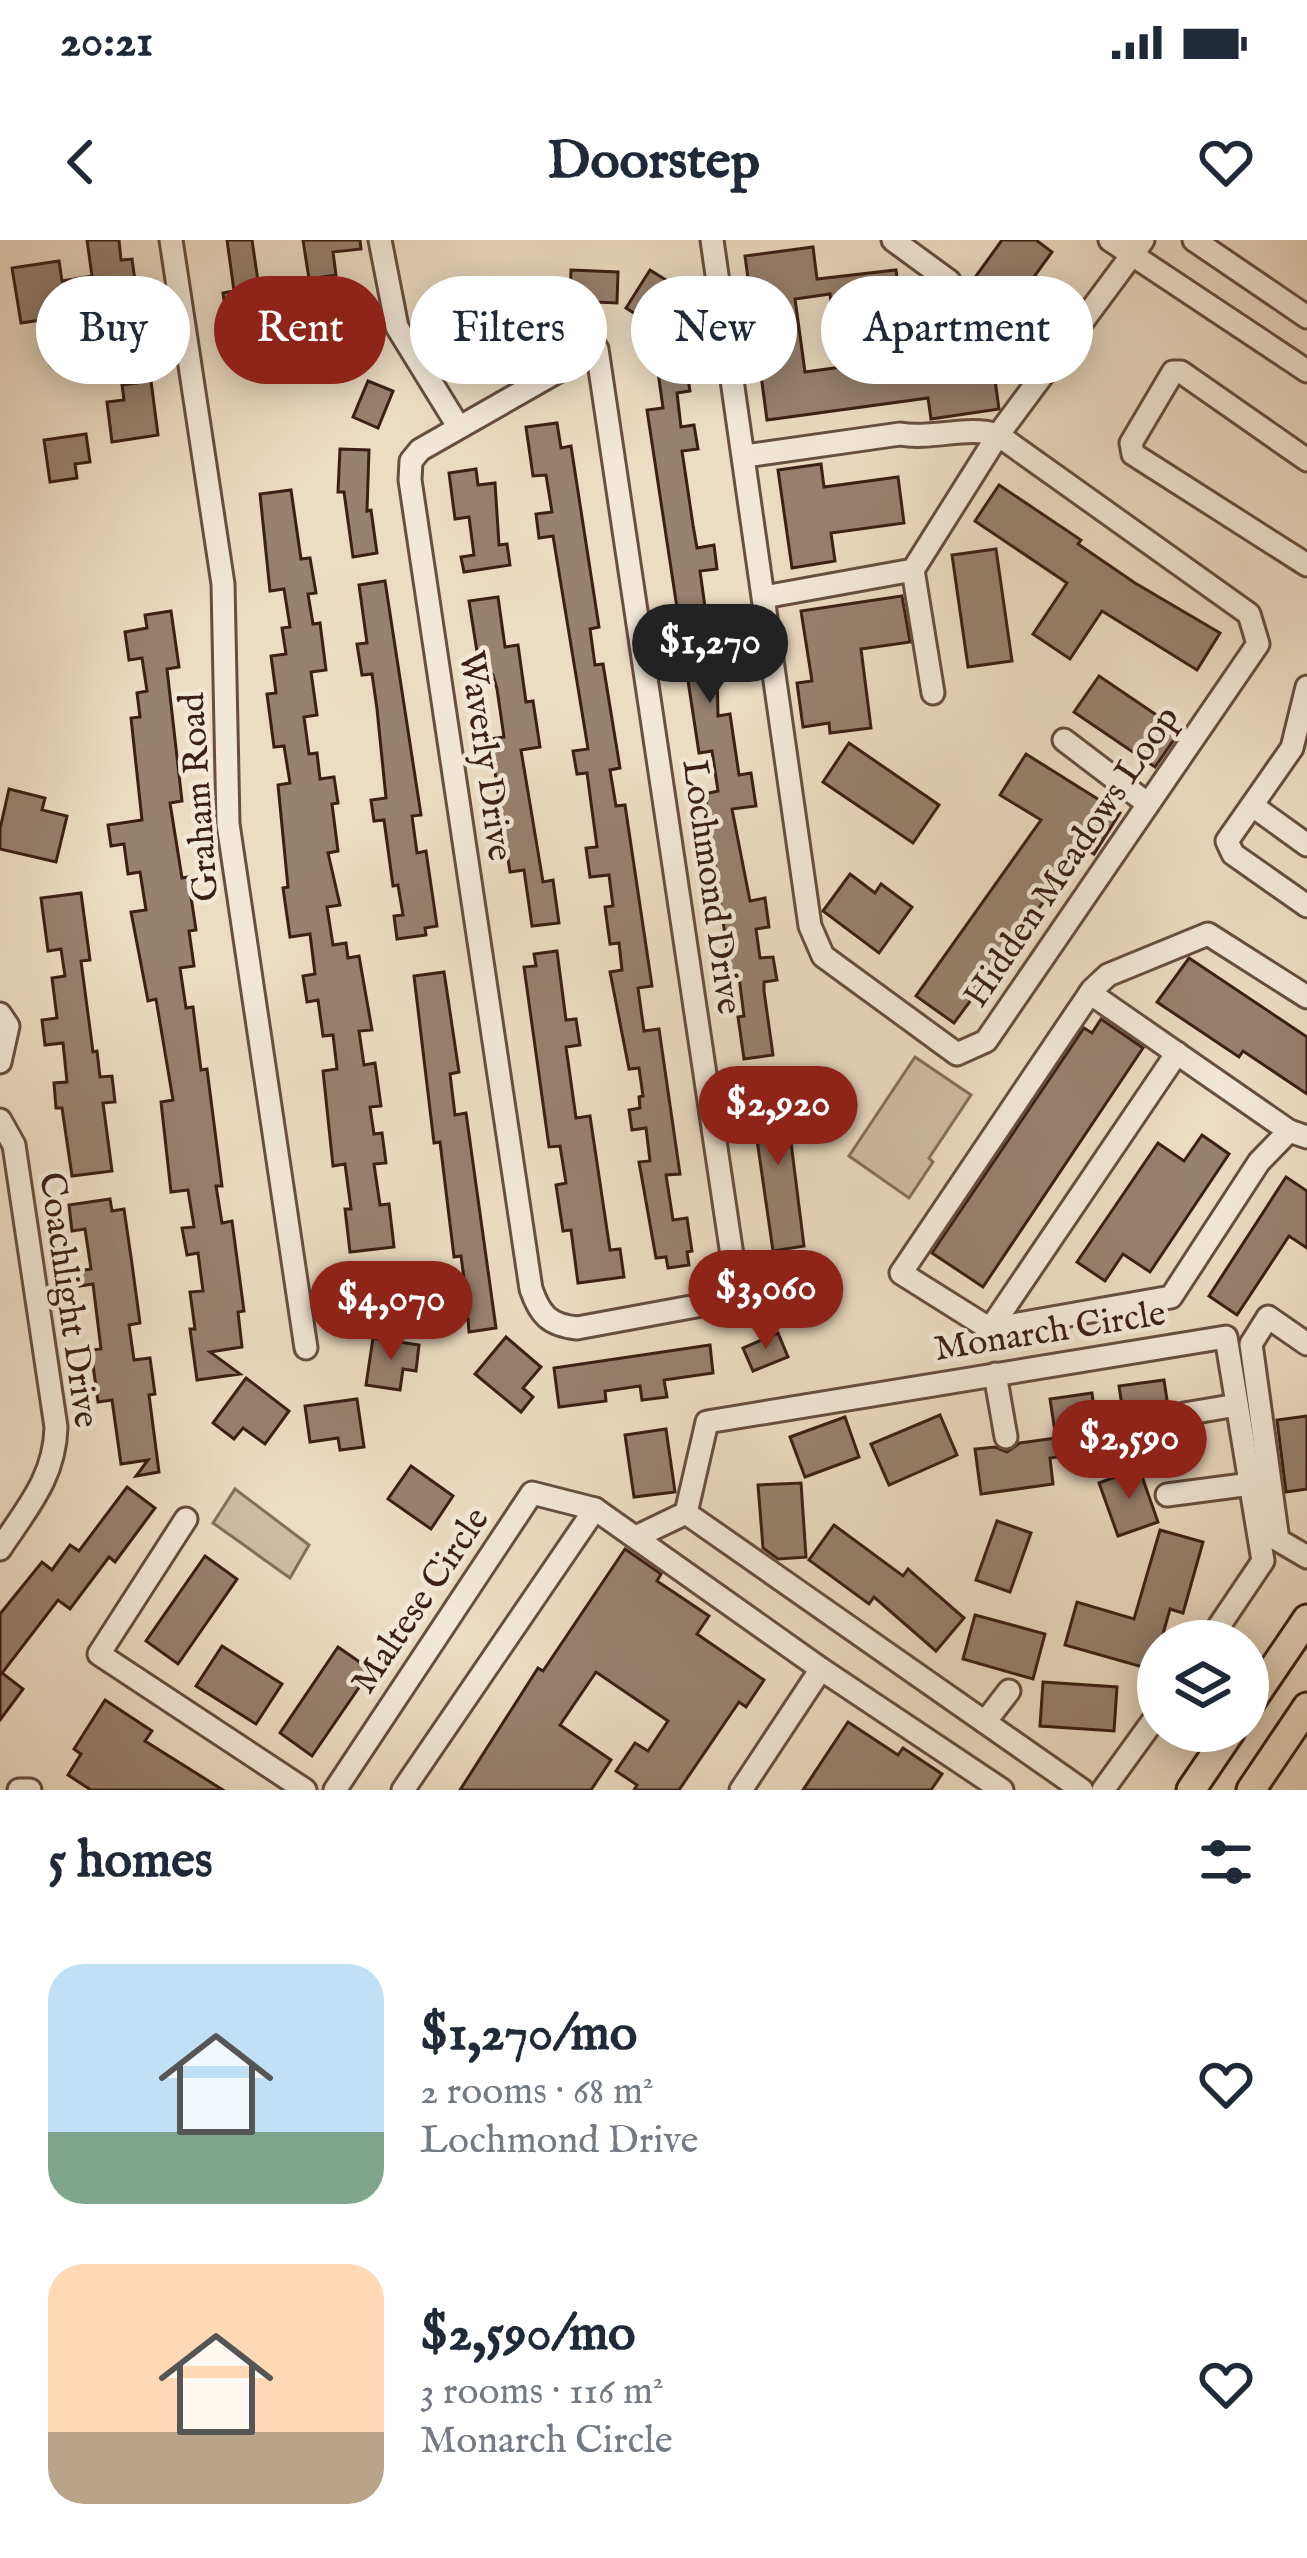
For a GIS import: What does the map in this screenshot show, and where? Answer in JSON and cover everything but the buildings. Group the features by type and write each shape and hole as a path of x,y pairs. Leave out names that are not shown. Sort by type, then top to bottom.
{"main road":[{"path":"1269,1671 1307,1619"},
{"path":"1251,1790 1307,1707"},
{"path":"1191,1790 1217,1752"}],"street":[{"name":"Graham Road","path":"171,240 176,276"},
{"path":"380,240 398,327 458,426"},
{"name":"Hidden Meadows Loop","path":"712,240 810,926 823,956 957,1054 986,1041 1258,644 1249,614 998,435"},
{"path":"893,240 943,276"},
{"path":"1110,240 1138,248 1307,370"},
{"path":"1194,240 1307,316"},
{"path":"933,693 913,570 998,435 1138,248"},
{"name":"Graham Road","path":"190,371 223,584 227,824 306,1348"},
{"path":"1307,460 1180,372 1174,372 1131,443 1133,454 1307,565"},
{"name":"Waverly Drive","path":"534,384 420,450 411,461 410,479 530,1289 545,1318"},
{"name":"Lochmond Drive","path":"545,1318 558,1326 577,1328 705,1306 729,1292 733,1262 602,384"},
{"path":"745,456 900,434 921,438 986,431 998,435"},
{"path":"764,597 913,570"},
{"path":"1307,687 1292,748 1227,841 1233,854 1307,906"},
{"path":"1064,740 1148,804"},
{"path":"1253,806 1307,845"},
{"path":"1090,993 1298,1133 1259,1162 1171,1297 990,1329 901,1273 1090,993 1108,975 1208,934 1307,998"},
{"path":"0,1014 8,1026 0,1062"},
{"path":"990,1329 1177,1053"},
{"name":"Coachlight Drive","path":"0,1120 14,1145 56,1427 55,1454 47,1479 0,1549"},
{"path":"1307,1344 1268,1317 1251,1344 1278,1540 1307,1557"},
{"name":"Monarch Circle","path":"686,1513 706,1422 1226,1336 1263,1561 1223,1620"},
{"path":"995,1374 1006,1437"},
{"path":"1184,1414 1238,1405"},
{"path":"1166,1495 1251,1484"},
{"name":"Maltese Circle","path":"335,1790 532,1493 595,1509 638,1536 821,1669 1002,1790"},
{"path":"403,1790 595,1509"},
{"path":"638,1536 686,1513 1082,1790"},
{"path":"186,1519 98,1654 305,1790"},
{"path":"741,1790 821,1669"},
{"path":"985,1722 1009,1691"},
{"path":"1103,1790 1137,1743"},
{"path":"20,1790 30,1790"}],"shaded area":[{"path":"915,1057 971,1095 909,1198 849,1156"},
{"path":"235,1489 309,1545 290,1578 213,1523"}]}
